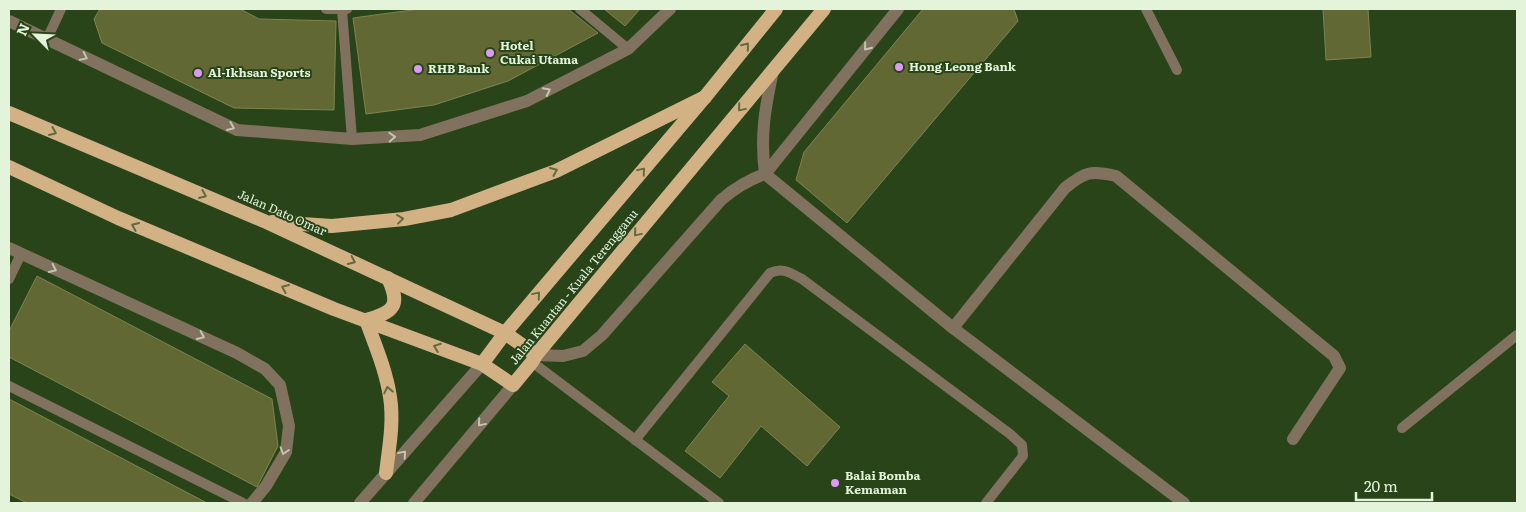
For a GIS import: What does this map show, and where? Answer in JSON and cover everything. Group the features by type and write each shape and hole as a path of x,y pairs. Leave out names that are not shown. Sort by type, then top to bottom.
{"highway":[{"name":"Jalan Kuantan - Kuala Terengganu","path":"776,9 705,97 505,333 482,364 513,385 824,9"},
{"path":"264,221 332,226 404,219 451,210 556,171 705,97"},
{"name":"Jalan Dato Omar","path":"9,113 264,221 388,278 505,333 534,359"},
{"path":"9,167 118,218 334,309 482,364"},
{"path":"366,320 391,310 395,300 388,278"},
{"path":"366,320 383,365 390,397 391,432 386,473"}],"street":[{"path":"9,21 237,130 352,139 420,135 527,101 628,49 670,9"},
{"path":"534,359 563,356 584,351 602,335 721,200 733,189 765,174 898,9"},
{"path":"773,71 762,132 762,154 765,174 954,328 1184,503"},
{"path":"954,328 1065,188 1081,175 1098,172 1116,176 1334,356 1340,368 1293,440"},
{"path":"9,248 237,353 266,369 280,385 289,426 286,452 266,486 252,503"},
{"path":"360,503 482,364"},
{"path":"414,503 513,385"}],"lane":[{"path":"47,40 61,9"},
{"path":"326,9 345,9 352,139"},
{"path":"580,9 628,49"},
{"path":"1146,9 1177,70"},
{"path":"9,279 21,254"},
{"path":"635,440 770,273 777,270 786,271 802,279 1010,434 1022,445 1023,456 986,503"},
{"path":"1402,428 1517,335"},
{"path":"534,359 635,440 719,503"},
{"path":"9,386 243,503"}],"building":[{"path":"100,9 240,9 259,19 336,21 334,110 234,108 102,43 94,19"},
{"path":"419,9 568,9 598,33 508,81 434,105 366,114 353,18"},
{"path":"604,9 640,9 625,26"},
{"path":"923,9 1014,9 1018,21 847,223 796,180 804,152"},
{"path":"1323,9 1368,9 1371,57 1326,60"},
{"path":"37,276 272,399 278,446 257,487 9,357 9,331"},
{"path":"745,344 840,427 807,466 761,426 720,478 685,451 729,396 712,382"},
{"path":"9,399 207,503 27,503 9,494"}],"place":[{"name":"Hotel Cukai Utama","path":"490,53"},
{"name":"Hong Leong Bank","path":"899,67"},
{"name":"RHB Bank","path":"418,69"},
{"name":"Al-Ikhsan Sports","path":"198,73"},
{"name":"Balai Bomba Kemaman","path":"835,483"}]}
